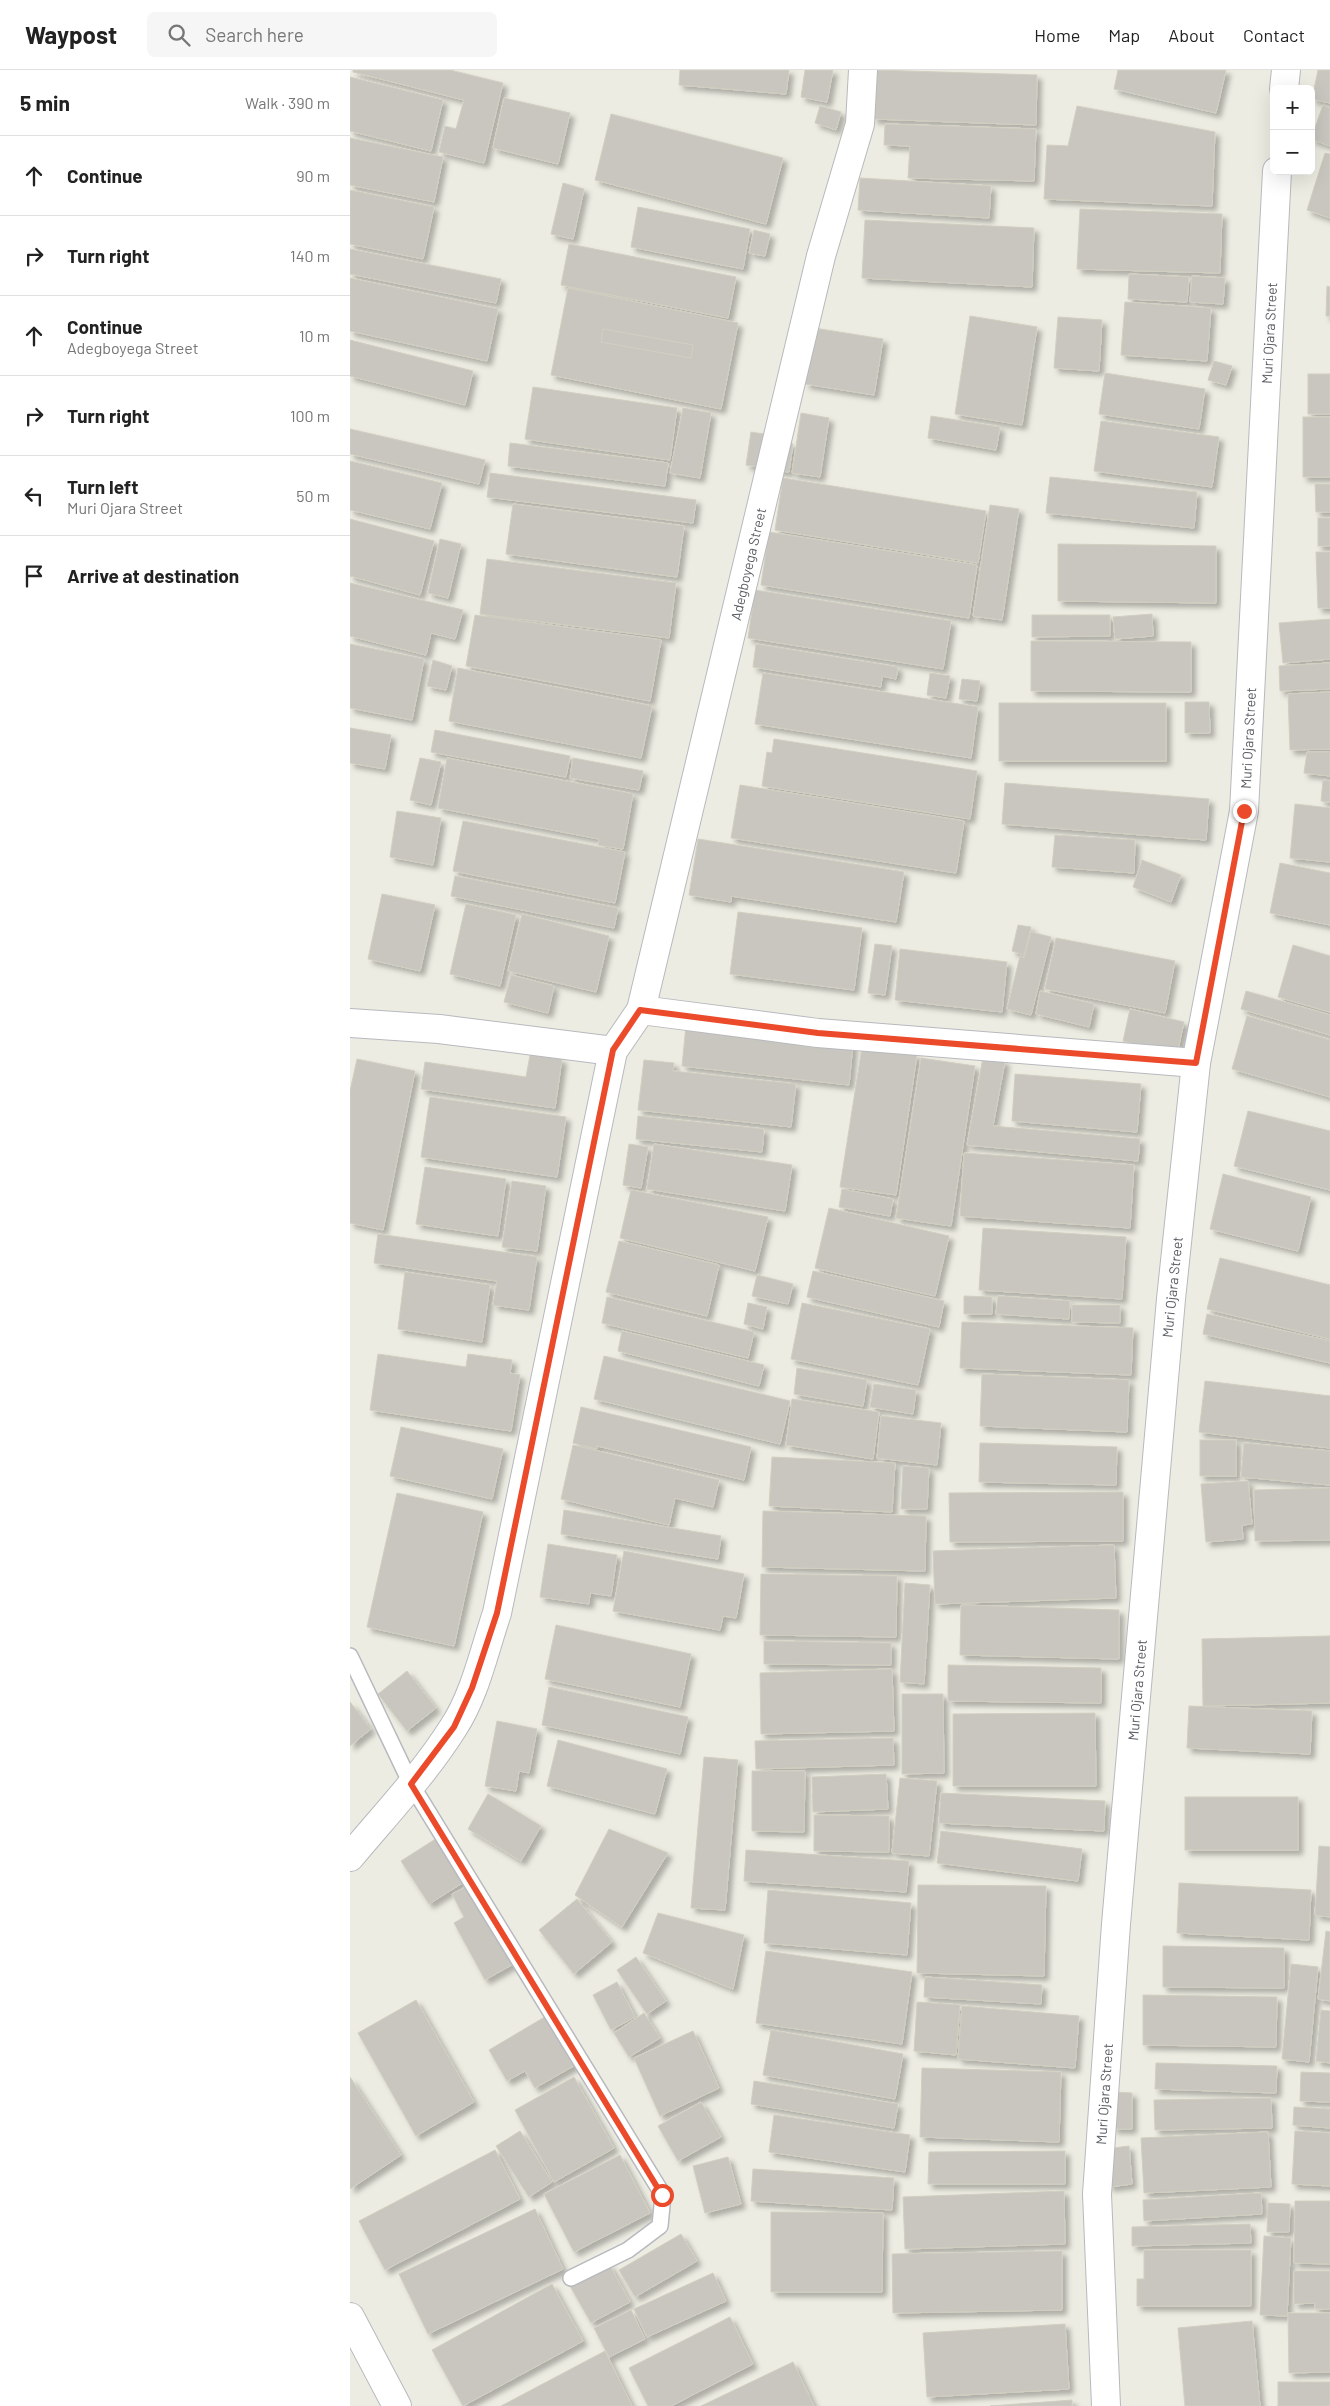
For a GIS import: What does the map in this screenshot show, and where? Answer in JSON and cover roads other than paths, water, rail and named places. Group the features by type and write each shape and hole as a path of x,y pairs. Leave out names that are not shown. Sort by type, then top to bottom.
{"street":[{"name":"Adegboyega Street","path":"613,1050 640,1010 821,256 860,124 863,70"},
{"path":"1284,85 1286,70"},
{"name":"Muri Ojara Street","path":"1106,2406 1097,2194 1116,1924 1171,1299 1196,1063 1244,811 1277,175"},
{"path":"640,1010 818,1033 1196,1063"},
{"path":"350,1023 439,1029 613,1050 497,1613 472,1688 454,1727 411,1784 350,1857"},
{"path":"350,2317 398,2406"}],"lane":[{"path":"350,1656 411,1784 662,2195 660,2226 628,2250 572,2278"}]}
